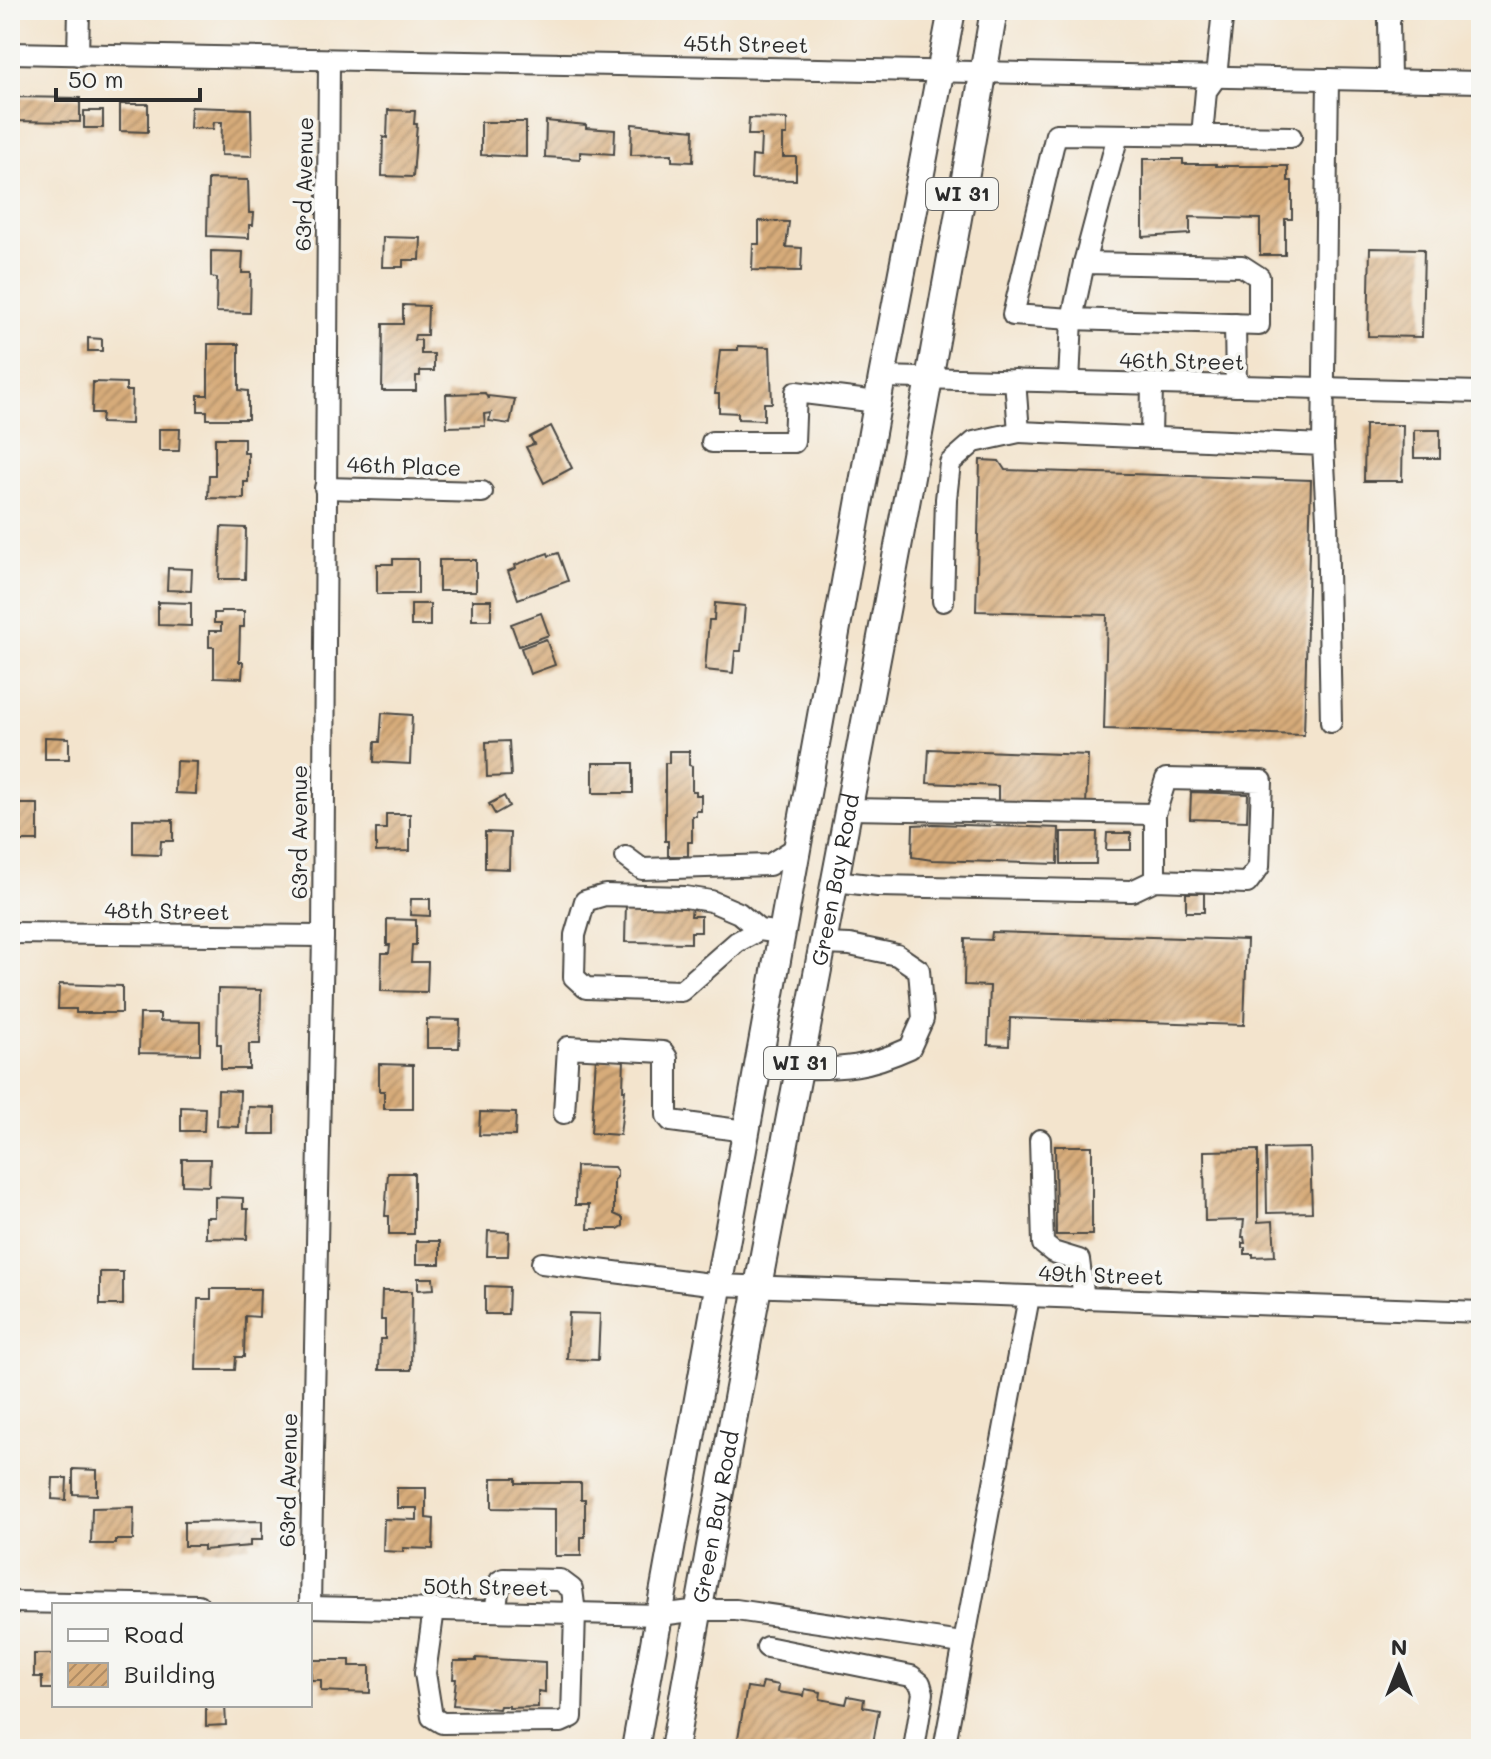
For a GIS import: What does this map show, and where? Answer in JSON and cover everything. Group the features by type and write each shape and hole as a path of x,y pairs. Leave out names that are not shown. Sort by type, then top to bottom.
{"main road":[{"name":"Green Bay Road","path":"635,1749 746,1131 770,932 796,848 952,10"},
{"name":"Green Bay Road","path":"674,1749 930,378 994,10"}],"street":[{"path":"78,55 79,10"},
{"path":"1202,136 1206,91 1216,77 1223,10"},
{"path":"1390,80 1389,21 1392,10"},
{"name":"45th Street","path":"10,53 1481,82"},
{"name":"63rd Avenue","path":"310,1603 323,936 329,60"},
{"path":"1328,79 1322,388 1331,722"},
{"path":"1084,263 1242,266 1259,277 1259,325 1013,315 1056,134 1291,137"},
{"path":"1069,382 1072,319 1118,135"},
{"path":"1235,324 1236,386"},
{"name":"46th Street","path":"712,442 794,442 796,392 880,389 930,378 1481,392"},
{"path":"1015,380 1019,432"},
{"path":"1151,438 1152,384"},
{"path":"943,601 950,463 974,442 1019,432 1323,445"},
{"name":"46th Place","path":"325,488 482,492"},
{"path":"835,881 878,886 1132,891 1155,880 1247,883 1259,867 1262,781 1166,779 1155,814 1155,880"},
{"path":"849,809 1155,814"},
{"path":"626,857 642,869 769,865 796,848"},
{"path":"605,895 685,897 711,901 739,913 770,932 737,942 681,991 586,988 574,977 575,935 585,901 605,895"},
{"name":"48th Street","path":"10,933 323,936"},
{"path":"799,1068 843,1069 880,1061 910,1048 923,1019 919,970 897,955 850,945 823,944"},
{"path":"564,1113 568,1047 644,1050 663,1052 667,1058 667,1116 671,1121 746,1131"},
{"path":"1040,1140 1043,1244 1053,1252 1079,1260 1084,1299"},
{"name":"49th Street","path":"542,1263 718,1285 1481,1312"},
{"path":"944,1749 1029,1297"},
{"path":"434,1609 425,1673 432,1717 442,1723 561,1722 572,1717 575,1613 572,1589 560,1580 504,1579 500,1581 495,1611"},
{"path":"10,1602 73,1603"},
{"name":"50th Street","path":"312,1606 660,1615 699,1610 736,1610 962,1643"},
{"path":"767,1647 911,1676 920,1683 923,1693 914,1749"}],"building":[{"path":"10,97 80,98 80,122 10,121"},
{"path":"120,104 148,104 148,132 120,131"},
{"path":"191,107 251,109 252,156 221,155 222,122 214,122 213,129 190,128"},
{"path":"388,110 415,111 413,177 382,176 383,137 387,138"},
{"path":"84,111 103,111 103,128 84,128"},
{"path":"749,118 787,119 783,157 796,157 796,180 751,179 752,156 760,157 761,135 748,135"},
{"path":"546,121 615,130 614,154 580,152 580,159 545,157"},
{"path":"481,122 526,122 526,157 481,155"},
{"path":"632,124 694,130 693,162 672,161 672,154 631,155"},
{"path":"1143,159 1183,159 1183,164 1216,166 1288,166 1288,181 1292,181 1292,219 1285,219 1285,255 1260,255 1260,219 1190,217 1190,234 1143,237"},
{"path":"208,179 248,180 249,213 254,213 253,225 249,225 249,238 207,236"},
{"path":"759,221 789,222 786,247 802,248 801,271 752,270 753,244 759,244"},
{"path":"383,237 421,238 420,260 403,260 403,267 382,267"},
{"path":"1370,248 1424,249 1422,337 1368,336"},
{"path":"211,251 243,252 242,273 251,273 250,313 216,312 217,278 211,277"},
{"path":"403,305 428,306 427,335 415,335 414,340 421,340 421,354 434,354 434,371 420,371 420,376 416,376 416,391 382,391 383,324 403,324"},
{"path":"88,338 102,339 102,351 88,351"},
{"path":"208,344 239,344 239,390 248,391 248,419 207,419 207,411 198,411 198,395 208,395"},
{"path":"738,346 770,347 772,403 764,403 764,420 738,419 738,413 719,412 719,394 715,394 720,350 738,350"},
{"path":"93,382 126,383 126,391 132,391 131,424 101,423 102,413 92,413"},
{"path":"485,393 488,399 488,396 515,399 510,424 489,421 491,413 484,414 485,426 447,427 446,394"},
{"path":"1365,425 1403,425 1402,481 1364,481"},
{"path":"551,426 572,468 544,483 526,447 534,444 530,437"},
{"path":"159,429 180,429 179,451 159,451"},
{"path":"1414,430 1440,430 1440,458 1414,458"},
{"path":"215,438 244,438 244,453 248,453 248,482 244,482 244,499 208,498 209,475 215,475"},
{"path":"980,460 999,461 1005,470 1311,480 1304,735 1104,729 1107,615 976,611"},
{"path":"221,527 246,528 245,579 219,579"},
{"path":"548,553 549,556 558,553 568,581 518,599 508,571 516,568 515,565"},
{"path":"393,559 418,559 418,594 377,594 377,564 393,564"},
{"path":"439,560 476,560 476,591 439,591"},
{"path":"168,568 192,569 191,591 167,590"},
{"path":"472,600 491,600 491,620 472,620"},
{"path":"158,602 191,603 191,626 158,625"},
{"path":"715,603 745,606 741,651 735,651 733,673 705,670 709,620 714,620"},
{"path":"411,604 430,604 430,626 411,626"},
{"path":"244,611 244,627 240,627 242,678 214,677 214,647 209,647 209,631 221,631 221,623 214,623 214,613"},
{"path":"541,613 549,635 519,646 511,624"},
{"path":"546,639 555,665 530,674 521,648"},
{"path":"382,713 412,715 410,764 374,762 375,742 380,742"},
{"path":"45,737 69,738 69,759 45,759"},
{"path":"509,741 511,776 487,777 486,742"},
{"path":"929,749 1088,755 1086,806 998,803 998,786 927,783"},
{"path":"669,751 689,751 692,791 701,795 701,811 696,811 696,816 692,816 692,842 688,842 688,856 668,856 668,841 665,841 665,763 669,763"},
{"path":"176,761 197,762 196,794 175,793"},
{"path":"593,763 633,763 633,793 593,793"},
{"path":"1191,792 1248,794 1247,821 1190,819"},
{"path":"504,796 509,806 495,814 489,804"},
{"path":"10,804 38,804 38,841 14,841 14,849 10,849"},
{"path":"386,814 410,814 410,851 376,852 376,829 386,829"},
{"path":"133,819 173,820 173,841 161,841 160,855 133,854"},
{"path":"913,825 1059,828 1058,864 912,857"},
{"path":"485,832 510,833 509,869 485,868"},
{"path":"1061,832 1097,832 1096,864 1061,864"},
{"path":"1107,833 1131,833 1131,850 1106,850"},
{"path":"1186,893 1204,893 1204,912 1186,912"},
{"path":"411,899 430,899 430,916 410,915"},
{"path":"626,903 692,904 691,916 701,916 701,932 691,932 691,943 625,942"},
{"path":"387,919 416,920 416,945 412,945 411,962 428,962 427,992 381,991 382,953 389,953 390,945 387,945"},
{"path":"992,932 1247,940 1244,1025 1010,1018 1009,1046 988,1045 990,986 964,985 965,939 991,940"},
{"path":"59,984 122,986 122,1013 76,1013 76,1009 58,1009"},
{"path":"218,989 261,990 260,1044 249,1044 249,1069 221,1069 221,1044 217,1044"},
{"path":"140,1014 160,1014 160,1021 200,1022 200,1054 139,1053"},
{"path":"427,1019 460,1020 459,1048 427,1048"},
{"path":"596,1057 624,1058 625,1090 620,1135 591,1133"},
{"path":"379,1064 413,1065 413,1109 384,1109 384,1091 379,1091"},
{"path":"218,1090 240,1091 239,1127 217,1126"},
{"path":"181,1107 205,1108 204,1131 181,1131"},
{"path":"249,1107 275,1108 275,1134 248,1134"},
{"path":"480,1112 516,1113 515,1136 479,1135"},
{"path":"1055,1146 1092,1146 1092,1235 1056,1235"},
{"path":"1310,1148 1312,1212 1267,1213 1266,1149"},
{"path":"1258,1150 1258,1222 1273,1221 1275,1256 1253,1257 1253,1254 1245,1254 1245,1248 1242,1248 1242,1243 1245,1243 1242,1237 1244,1220 1205,1221 1204,1151"},
{"path":"182,1159 210,1159 209,1186 182,1185"},
{"path":"576,1166 614,1167 617,1177 614,1180 614,1214 623,1218 623,1226 618,1229 588,1229 589,1205 575,1205"},
{"path":"388,1173 414,1173 414,1234 389,1234 389,1216 385,1216"},
{"path":"215,1197 243,1198 243,1209 248,1209 247,1239 206,1238 206,1217 215,1217"},
{"path":"488,1231 509,1232 508,1256 487,1256"},
{"path":"416,1241 440,1241 440,1264 416,1264"},
{"path":"100,1272 123,1272 123,1305 100,1305"},
{"path":"418,1278 433,1278 434,1289 418,1290"},
{"path":"485,1286 509,1287 508,1314 485,1314"},
{"path":"211,1289 260,1289 259,1317 245,1316 244,1357 236,1357 235,1370 196,1370 198,1299 211,1299"},
{"path":"382,1291 412,1291 411,1370 379,1370 380,1339 385,1339 385,1320 381,1320"},
{"path":"569,1313 600,1314 598,1360 567,1359"},
{"path":"73,1469 97,1470 97,1495 73,1494"},
{"path":"53,1478 67,1478 66,1500 52,1499"},
{"path":"492,1478 516,1478 516,1483 581,1483 581,1499 585,1499 585,1537 581,1537 581,1556 555,1556 555,1509 492,1508"},
{"path":"397,1488 426,1488 426,1518 434,1519 433,1549 383,1551 384,1519 417,1520 417,1508 397,1508"},
{"path":"134,1507 133,1540 91,1544 92,1508"},
{"path":"262,1521 262,1540 250,1540 250,1546 203,1550 203,1546 184,1546 184,1522"},
{"path":"34,1654 52,1654 52,1689 42,1689 42,1677 34,1677"},
{"path":"476,1658 545,1662 545,1692 538,1691 538,1707 500,1706 499,1709 453,1705 456,1679 453,1679 454,1661 476,1661"},
{"path":"312,1660 350,1660 350,1666 370,1666 370,1693 321,1691 321,1680 312,1680"},
{"path":"763,1682 779,1685 778,1692 804,1696 805,1689 821,1692 820,1699 846,1704 848,1696 864,1699 863,1707 879,1710 872,1749 736,1749 747,1687 761,1689"},
{"path":"206,1707 225,1707 226,1725 206,1726"}]}
